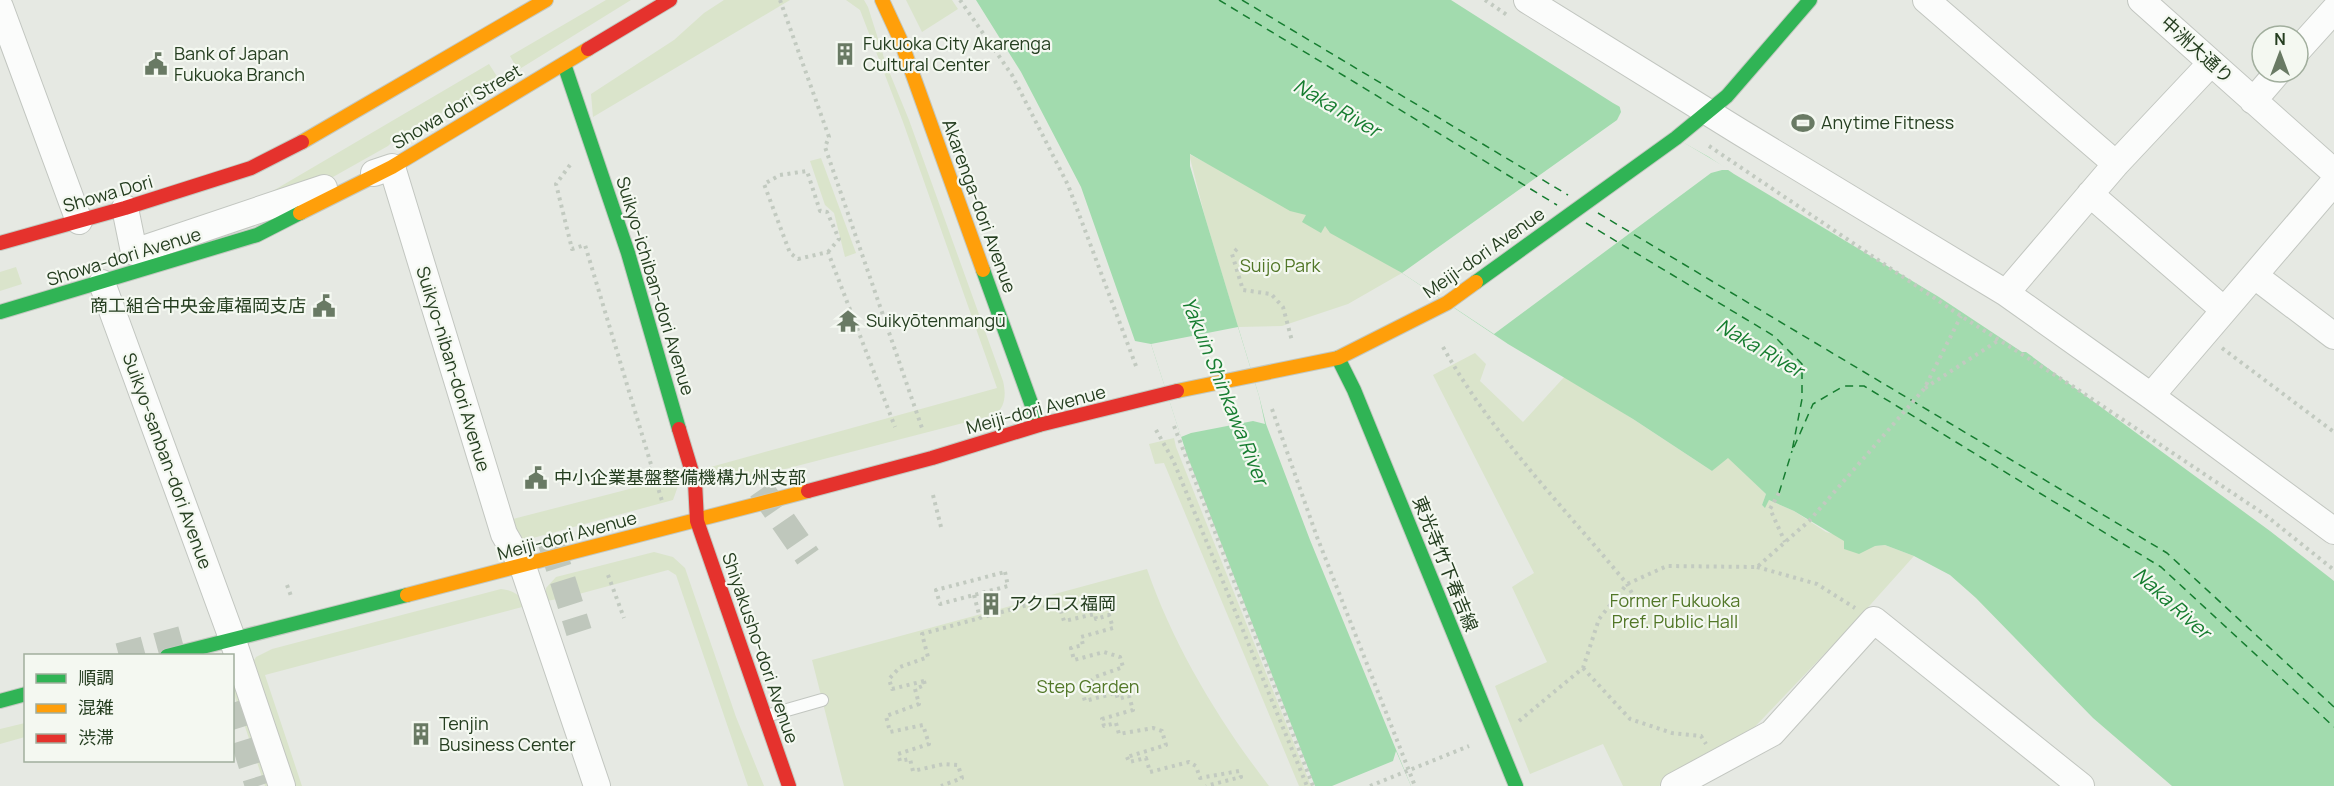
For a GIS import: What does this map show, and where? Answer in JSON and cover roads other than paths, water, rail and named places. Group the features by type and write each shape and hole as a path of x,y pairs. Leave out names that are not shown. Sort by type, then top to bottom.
{"street":[{"name":"Showa Dori","path":"0,243 125,208 250,168 316,135 514,13 546,0"},
{"name":"Showa dori Street","path":"392,167 670,0"},
{"name":"Akarenga-dori Avenue","path":"882,0 900,39 1038,425"},
{"path":"1527,0 2006,293 2334,531"},
{"name":"Meiji-dori Avenue","path":"175,654 697,521 932,458 1038,425 1167,393 1338,358 1447,303 1676,138 1727,96 1810,0"},
{"path":"1926,0 2116,164"},
{"name":"中洲大通り","path":"2141,0 2333,170"},
{"path":"0,7 79,221"},
{"path":"2310,37 2334,10"},
{"path":"2006,293 2116,164 2211,63"},
{"name":"Suikyo-ichiban-dori Avenue","path":"564,64 628,253 692,470 695,482 697,521"},
{"path":"2253,101 2268,84"},
{"path":"125,208 134,252 392,167"},
{"name":"Showa-dori Avenue","path":"0,312 257,235 392,167"},
{"name":"Suikyo-niban-dori Avenue","path":"392,167 504,534 523,567 597,786"},
{"path":"2151,396 2255,276 2333,170"},
{"path":"2090,194 2224,310"},
{"path":"2255,276 2334,336"},
{"name":"Suikyo-sanban-dori Avenue","path":"102,283 232,638 282,786"},
{"name":"東光寺竹下春吉線","path":"1338,358 1354,390 1516,786"},
{"name":"Shiyakusho-dori Avenue","path":"697,521 789,786"},
{"path":"1674,786 1772,733 1874,620 2081,786"},
{"path":"0,701 24,695"}],"lane":[{"path":"764,717 822,700"}],"water":[{"path":"976,0 1451,0 1613,103 1709,157 1939,297 2022,352 2026,352 2270,531 2334,581 2334,786 2172,786 2093,718 1976,598 1950,575 1914,556 1885,545 1875,546 1859,554 1844,549 1844,541 1794,511 1769,500 1765,508 1762,505 1766,494 1728,458 1712,471 1633,419 1508,344 1402,273 1330,233 1325,226 1321,233 1302,222 1306,215 1290,211 1190,154 1190,166 1266,424 1310,540 1411,786 1315,786 1187,455 1151,344 1135,341 1081,187 1021,72"}],"tunnel":[{"path":"761,489 808,557"},
{"path":"551,543 579,632"},
{"path":"126,654 189,637"},
{"path":"234,709 258,786"}],"place":[{"name":"Fukuoka City Akarenga Cultural Center","path":"845,54"},
{"name":"Bank of Japan Fukuoka Branch","path":"156,64"},
{"name":"Anytime Fitness","path":"1803,123"},
{"name":"商工組合中央金庫福岡支店","path":"324,306"},
{"name":"Suikyōtenmangū","path":"848,321"},
{"name":"中小企業基盤整備機構九州支部","path":"536,478"},
{"name":"アクロス福岡","path":"991,604"},
{"name":"Tenjin Business Center","path":"421,734"}],"water label":[{"name":"Naka River","path":"1337,108"},
{"name":"Naka River","path":"1760,348"},
{"name":"Yakuin Shinkawa River","path":"1225,391"},
{"name":"Naka River","path":"2172,603"}],"park label":[{"name":"Suijo Park","path":"1280,266"},
{"name":"Former Fukuoka Pref. Public Hall","path":"1675,611"},
{"name":"Step Garden","path":"1088,687"}]}
